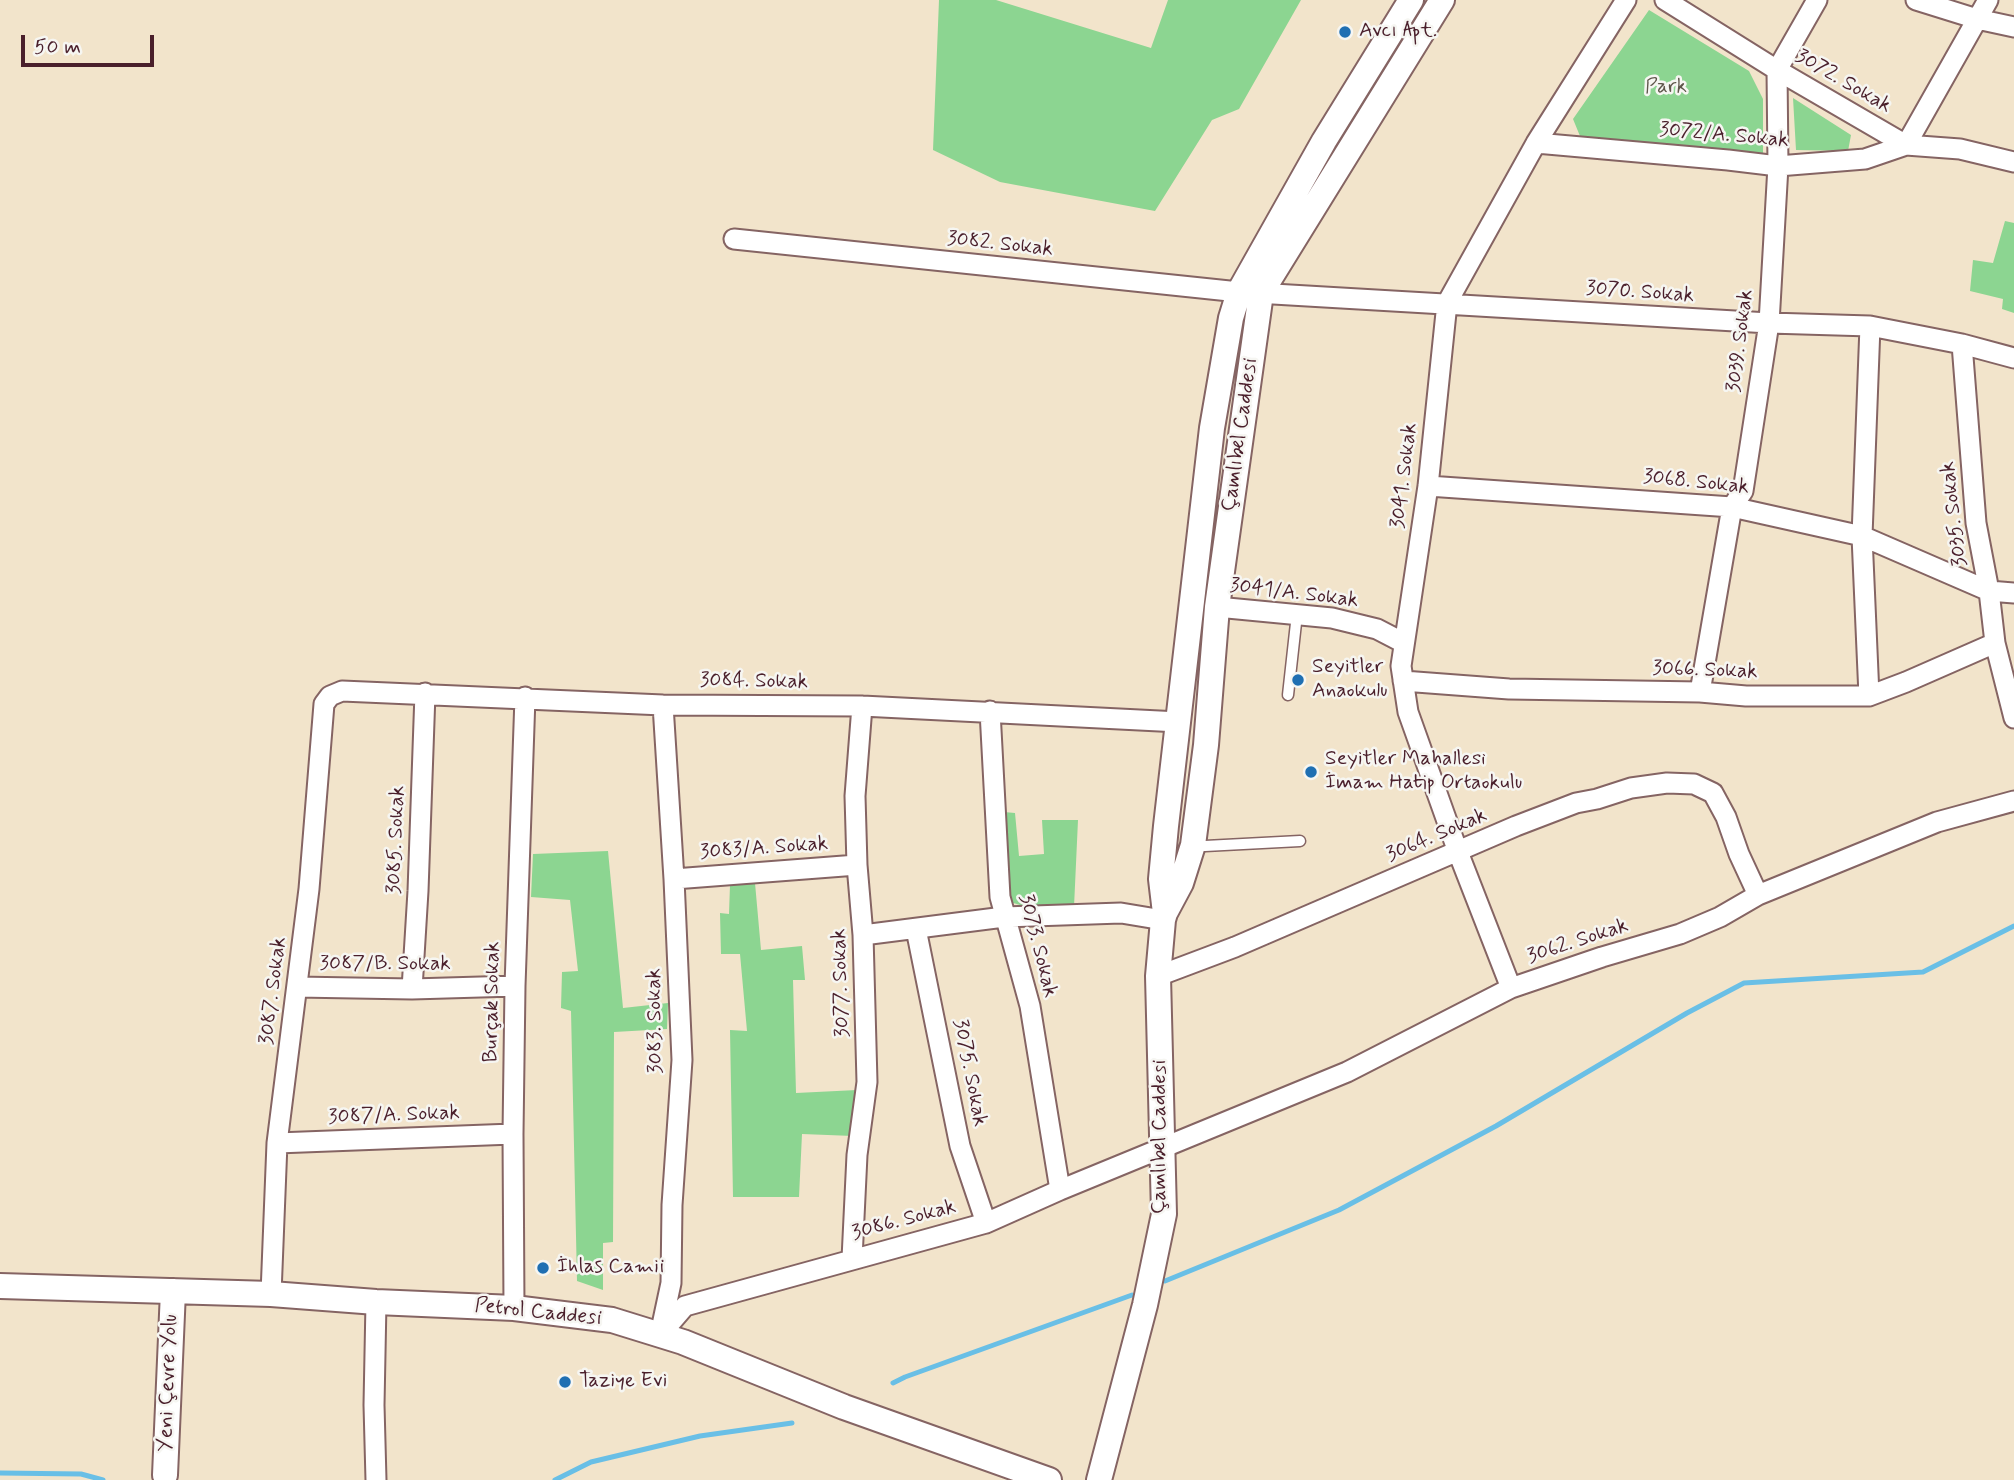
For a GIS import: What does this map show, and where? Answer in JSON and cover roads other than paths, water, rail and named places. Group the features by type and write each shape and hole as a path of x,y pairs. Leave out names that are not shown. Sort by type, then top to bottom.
{"street":[{"name":"Çamlıbel Caddesi","path":"1164,916 1181,883 1193,845 1206,744 1217,607 1250,293 1324,141 1412,0"},
{"name":"Çamlıbel Caddesi","path":"1099,1480 1145,1305 1164,1214 1158,976 1164,916 1161,879 1212,428 1231,318 1442,0"},
{"name":"3041. Sokak","path":"1511,988 1458,852 1408,712 1401,666 1428,486 1447,303 1536,143 1626,0"},
{"name":"3072. Sokak","path":"1665,0 1777,70 1906,145 1960,149 2014,162"},
{"path":"1777,70 1817,0"},
{"path":"1916,0 1977,19 2014,27"},
{"path":"1906,145 1988,0"},
{"name":"3039. Sokak","path":"1700,692 1732,507 1743,491 1769,323 1778,166 1777,70"},
{"name":"3072/A. Sokak","path":"1536,143 1778,166 1865,159 1906,145"},
{"name":"3082. Sokak","path":"734,239 1250,293"},
{"name":"3070. Sokak","path":"1250,293 1769,323 1870,326 1962,344 2014,358"},
{"path":"1869,696 1861,536 1870,326"},
{"name":"3035. Sokak","path":"1962,344 1976,523 1989,591 1995,643 2014,718"},
{"name":"3068. Sokak","path":"1428,486 1732,507 1861,536 1989,591"},
{"path":"1989,591 2014,593"},
{"name":"3041/A. Sokak","path":"1217,607 1332,618 1377,629 1404,643"},
{"name":"3066. Sokak","path":"1403,681 1510,689 1700,692 1745,696 1869,696 1995,643"},
{"name":"3084. Sokak","path":"330,696 342,691 663,705 862,706 1179,722"},
{"name":"3085. Sokak","path":"412,989 425,693"},
{"name":"3087. Sokak","path":"271,1294 277,1143 309,889 324,704 330,696"},
{"name":"Burçak Sokak","path":"514,1308 515,986 526,697"},
{"name":"3083. Sokak","path":"660,1335 671,1283 672,1205 682,1060 663,705"},
{"name":"3077. Sokak","path":"852,1259 857,1155 867,1082 863,935 855,796 862,706"},
{"name":"3073. Sokak","path":"990,711 1000,897 1030,1006 1060,1190"},
{"name":"3064. Sokak","path":"1158,976 1235,947 1516,826 1576,803 1631,788 1667,783 1694,784 1713,793 1726,817 1758,895"},
{"name":"3062. Sokak","path":"1163,1147 1347,1072 1511,988 1679,934 1720,917 1758,895 1937,822 2014,802"},
{"name":"3083/A. Sokak","path":"674,879 857,865"},
{"path":"863,935 1004,917 1121,913 1164,916"},
{"name":"3075. Sokak","path":"916,929 960,1146 986,1223"},
{"name":"3087/B. Sokak","path":"297,988 515,986"},
{"name":"3087/A. Sokak","path":"277,1143 513,1134"},
{"name":"3086. Sokak","path":"660,1335 685,1306 986,1223 1163,1147"},
{"name":"Petrol Caddesi","path":"0,1286 271,1294 514,1308 612,1321 683,1342 844,1407 1049,1480"},
{"name":"Yeni Çevre Yolu","path":"166,1475 173,1291"},
{"path":"376,1302 376,1480"}],"lane":[{"path":"1288,695 1297,614"},
{"path":"1193,845 1300,841"}],"waterway":[{"path":"1165,1281 1339,1210 1496,1126 1687,1013 1744,983 1923,972 2014,926"},
{"path":"893,1383 1132,1295"},
{"path":"555,1480 591,1462 700,1436 792,1423"},
{"path":"0,1473 81,1474 103,1480"}],"place":[{"name":"Avcı Apt.","path":"1345,32"},
{"name":"Seyitler Anaokulu","path":"1298,680"},
{"name":"Seyitler Mahallesi İmam Hatip Ortaokulu","path":"1311,772"},
{"name":"İhlas Camii","path":"543,1268"},
{"name":"Taziye Evi","path":"565,1382"}],"park label":[{"name":"Park","path":"1666,88"}]}
